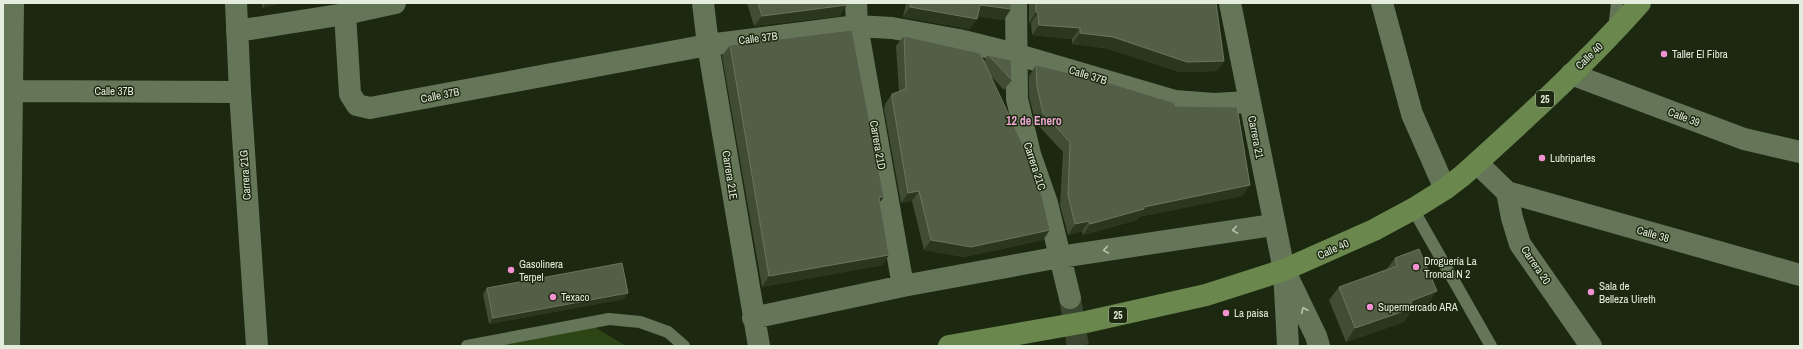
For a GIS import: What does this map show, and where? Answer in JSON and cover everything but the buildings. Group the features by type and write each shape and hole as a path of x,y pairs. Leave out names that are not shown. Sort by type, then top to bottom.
{"highway":[{"name":"Calle 40","path":"949,346 1086,322 1206,295 1284,270 1338,247 1413,209 1445,190 1477,163 1571,74 1613,33 1640,3"}],"street":[{"path":"9,346 13,3"},
{"name":"Carrera 21G","path":"236,3 240,92 257,346"},
{"path":"237,31 345,14 396,3"},
{"name":"Carrera 21E","path":"703,3 708,44 759,346"},
{"name":"Carrera 21D","path":"856,3 857,26 903,286"},
{"name":"Carrera 21C","path":"1016,3 1015,54 1017,99 1030,154 1047,203 1070,298"},
{"name":"Carrera 21","path":"1230,3 1273,225 1284,270"},
{"path":"1382,3 1412,114 1445,190"},
{"name":"Calle 37B","path":"345,14 350,94 357,105 370,108 708,44 857,26 892,28 959,40 1015,54 1175,101 1214,104 1249,102"},
{"name":"Calle 39","path":"1571,74 1744,139 1800,152"},
{"name":"Calle 37B","path":"12,91 240,92"},
{"path":"1477,163 1507,192"},
{"name":"Calle 38","path":"1507,192 1800,275"},
{"name":"Carrera 20","path":"1507,192 1512,218 1520,244 1591,346"},
{"path":"754,318 903,286 1060,257 1273,225"},
{"path":"1284,270 1288,346"},
{"path":"1284,270 1316,336 1319,346"}],"lane":[{"path":"1613,33 1617,3"},
{"path":"1413,209 1491,346"},
{"path":"467,346 609,319 640,322 668,332 684,346"}],"green space":[{"path":"588,323 626,346 478,346"}],"tunnel":[{"path":"1070,298 1078,346"}],"place":[{"name":"Taller El Fibra","path":"1664,54"},
{"name":"Lubripartes","path":"1542,158"},
{"name":"Droguería La Troncal N 2","path":"1416,267"},
{"name":"Gasolinera Terpel","path":"511,270"},
{"name":"Sala de Belleza Uireth","path":"1591,292"},
{"name":"Texaco","path":"553,297"},
{"name":"Supermercado ARA","path":"1370,307"},
{"name":"La paisa","path":"1226,313"}],"district":[{"name":"12 de Enero","path":"1034,121"}]}
